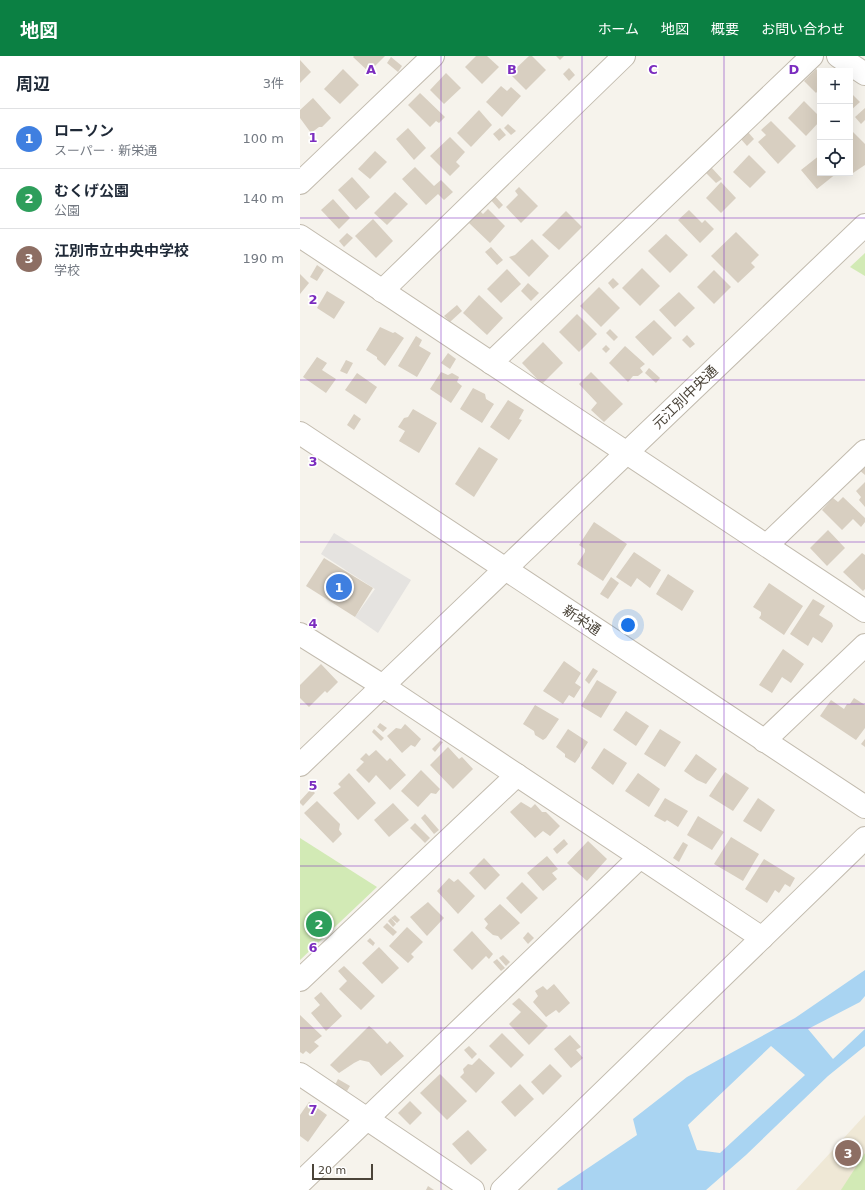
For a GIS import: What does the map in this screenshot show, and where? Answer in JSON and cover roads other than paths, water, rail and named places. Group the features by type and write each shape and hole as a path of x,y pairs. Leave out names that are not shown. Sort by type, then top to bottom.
{"street":[{"path":"300,183 433,56"},
{"path":"382,291 624,56"},
{"path":"491,363 812,56"},
{"path":"838,56 865,74"},
{"name":"元江別中央通","path":"300,764 865,225"},
{"path":"300,236 865,610"},
{"name":"新栄通","path":"300,433 865,807"},
{"path":"767,546 865,451"},
{"path":"300,634 383,686 762,938"},
{"path":"764,741 865,645"},
{"path":"300,980 517,775"},
{"path":"502,1190 865,838"},
{"path":"300,1183 640,857"},
{"path":"300,1074 473,1190"}],"water":[{"path":"865,970 865,996 860,1002 808,1029 833,1059 865,1029 865,1046 828,1076 746,1155 706,1190 557,1189 637,1135 633,1119 687,1077 795,1018","holes":["771,1046 805,1075 720,1153 697,1150 688,1125"]}],"place":[{"name":"ローソン","path":"339,587"},
{"name":"むくげ公園","path":"319,924"},
{"name":"江別市立中央中学校","path":"848,1153"}]}
